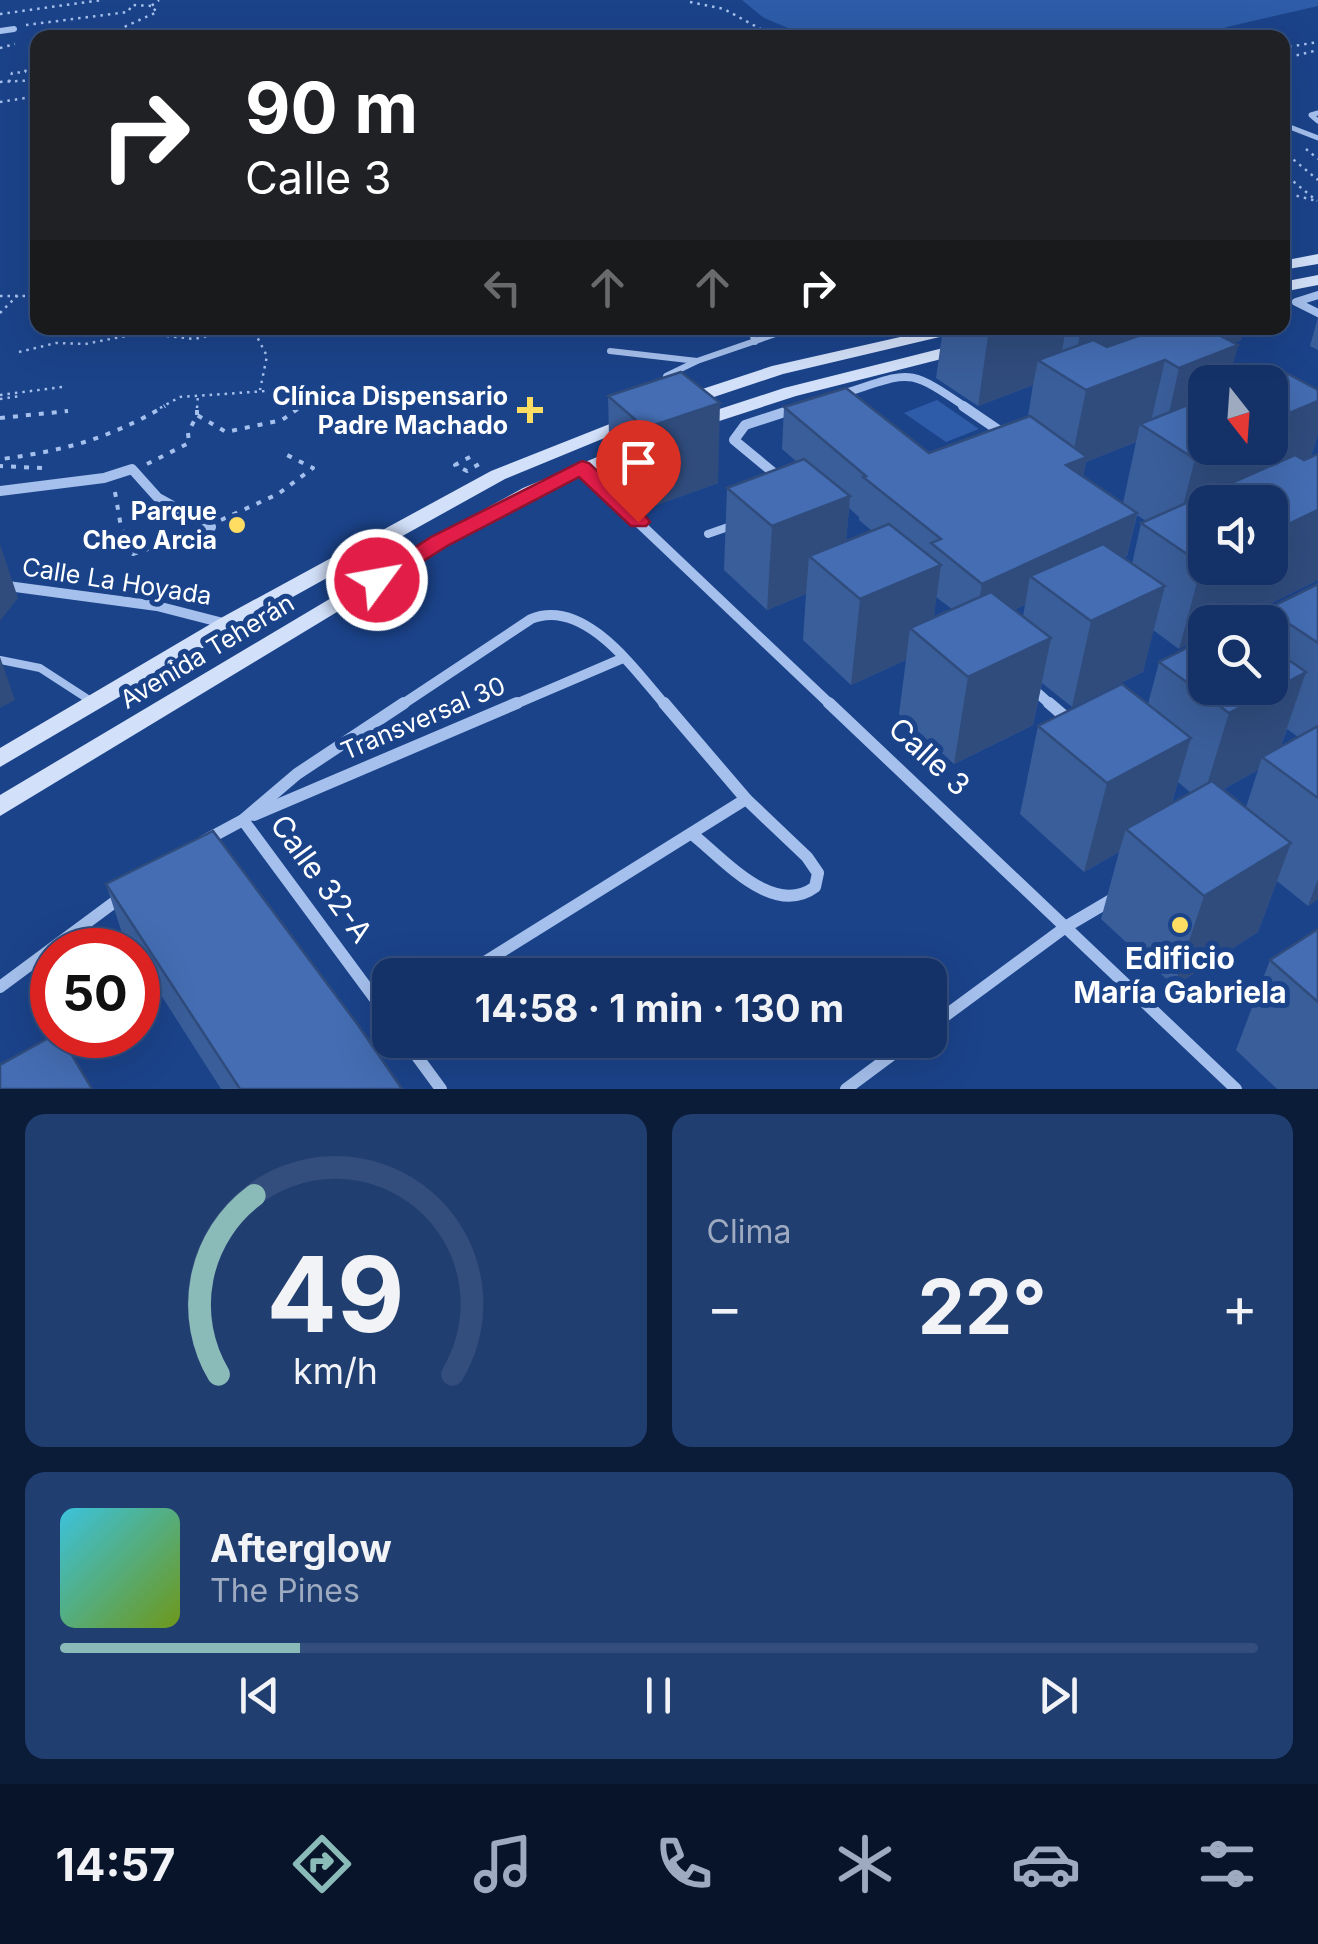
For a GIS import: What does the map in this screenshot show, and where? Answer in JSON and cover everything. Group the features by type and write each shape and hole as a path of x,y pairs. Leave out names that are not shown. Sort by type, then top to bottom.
{"main road":[{"path":"1290,265 1318,260"},
{"path":"1290,285 1318,280"},
{"name":"Avenida Teherán","path":"0,759 227,624 498,474 657,406 778,370 928,335"},
{"name":"Avenida Teherán","path":"0,807 439,542 582,468 664,434 790,392 974,346"}],"street":[{"path":"0,31 14,29"},
{"path":"1318,295 1296,302 1318,313"},
{"path":"832,397 902,375 921,377 1010,438"},
{"path":"792,488 734,440 745,425 814,403"},
{"path":"0,491 104,478 132,468 158,498 212,527"},
{"name":"Calle 3","path":"582,468 1236,1089"},
{"name":"Calle La Hoyada","path":"0,586 157,606 227,624"},
{"path":"196,846 244,820 297,774 545,612 563,613 578,620 621,659 746,800 808,857 818,873 815,887 800,898 771,894 692,834"},
{"name":"Transversal 30","path":"244,820 621,659"},
{"path":"1021,679 1078,728"},
{"path":"297,774 303,786 316,788"},
{"path":"491,958 746,800"},
{"name":"Calle 32-A","path":"244,820 372,994"},
{"path":"947,1014 1067,926 1138,884"},
{"path":"0,986 135,887"},
{"path":"419,1058 442,1089"},
{"path":"846,1089 888,1058"}],"lane":[{"path":"1318,113 1311,115 1318,122"},
{"path":"1290,127 1318,138"},
{"path":"752,335 755,342"},
{"path":"657,406 666,376 696,361 774,335"},
{"path":"610,351 696,361"},
{"path":"708,534 741,523"},
{"path":"0,660 40,668 94,704"}],"path":[{"path":"38,0 43,5"},
{"path":"0,14 102,0"},
{"path":"14,29 30,23 128,12 132,6 152,6 159,0"},
{"path":"690,2 724,10 769,30"},
{"path":"119,30 151,17 157,12 152,6"},
{"path":"1290,47 1318,42"},
{"path":"1290,58 1318,50"},
{"path":"9,82 12,73 26,72 30,66"},
{"path":"0,82 30,81"},
{"path":"0,102 30,97"},
{"path":"1290,157 1318,180"},
{"path":"1290,178 1318,201"},
{"path":"1290,194 1318,201"},
{"path":"0,313 20,294"},
{"path":"0,296 30,295"},
{"path":"19,352 56,343 86,344 131,335"},
{"path":"156,335 194,340 220,335"},
{"path":"255,335 267,356 260,390"},
{"path":"0,397 62,387"},
{"path":"52,468 0,466 1,460 70,448 132,425 180,397 294,388 306,400 303,408 282,420 226,432 198,415"},
{"path":"132,468 189,442 188,433 198,415 198,395"},
{"path":"0,418 68,411"},
{"path":"104,478 116,494 121,527 133,554 212,527 223,518 278,494 313,468 284,453"},
{"path":"470,457 455,465 467,471 478,463 490,470"}],"shaded area":[{"path":"742,0 1318,0 1318,6 1220,30 793,30 764,18"},
{"path":"937,400 979,429 946,442 904,413"}],"building":[{"path":"1141,335 1219,335 1238,345 1179,368 1165,360 1086,390 1038,360 1093,340 1107,347"},
{"path":"681,372 720,403 645,428 608,396"},
{"path":"1288,374 1318,390 1318,401 1288,414"},
{"path":"846,388 929,453 1030,416 1087,457 1066,465 1137,513 982,584 931,543 941,539 784,407"},
{"path":"1188,405 1188,455 1140,424"},
{"path":"1318,454 1318,510 1288,524 1288,485 1227,485 1272,465 1288,465 1288,458 1295,455 1304,460"},
{"path":"804,459 850,496 772,526 727,488"},
{"path":"1188,502 1188,555 1141,523"},
{"path":"889,524 941,565 860,599 809,556"},
{"path":"1103,544 1165,586 1091,621 1030,576"},
{"path":"1318,584 1318,643 1288,623 1288,605 1275,605"},
{"path":"991,592 1051,638 968,677 910,628"},
{"path":"1188,648 1188,683 1159,662"},
{"path":"1288,660 1306,672 1288,682"},
{"path":"1122,684 1191,738 1107,783 1038,726"},
{"path":"1218,705 1244,705 1229,713"},
{"path":"1318,726 1318,798 1262,757"},
{"path":"1212,781 1291,843 1204,896 1126,829"},
{"path":"213,831 358,1025 372,1045 372,1058 381,1058 402,1089 240,1089 160,967 160,928 135,928 106,884"},
{"path":"1318,929 1318,1002 1270,960"},
{"path":"30,1048 30,1058 74,1058 92,1089 0,1089 0,1065"}],"place":[{"name":"Clínica Dispensario Padre Machado","path":"530,410"},
{"name":"Parque Cheo Arcia","path":"237,525"},
{"name":"Edificio María Gabriela","path":"1180,925"}],"route":[{"path":"377,580 530,492 582,468 638,522"}]}
